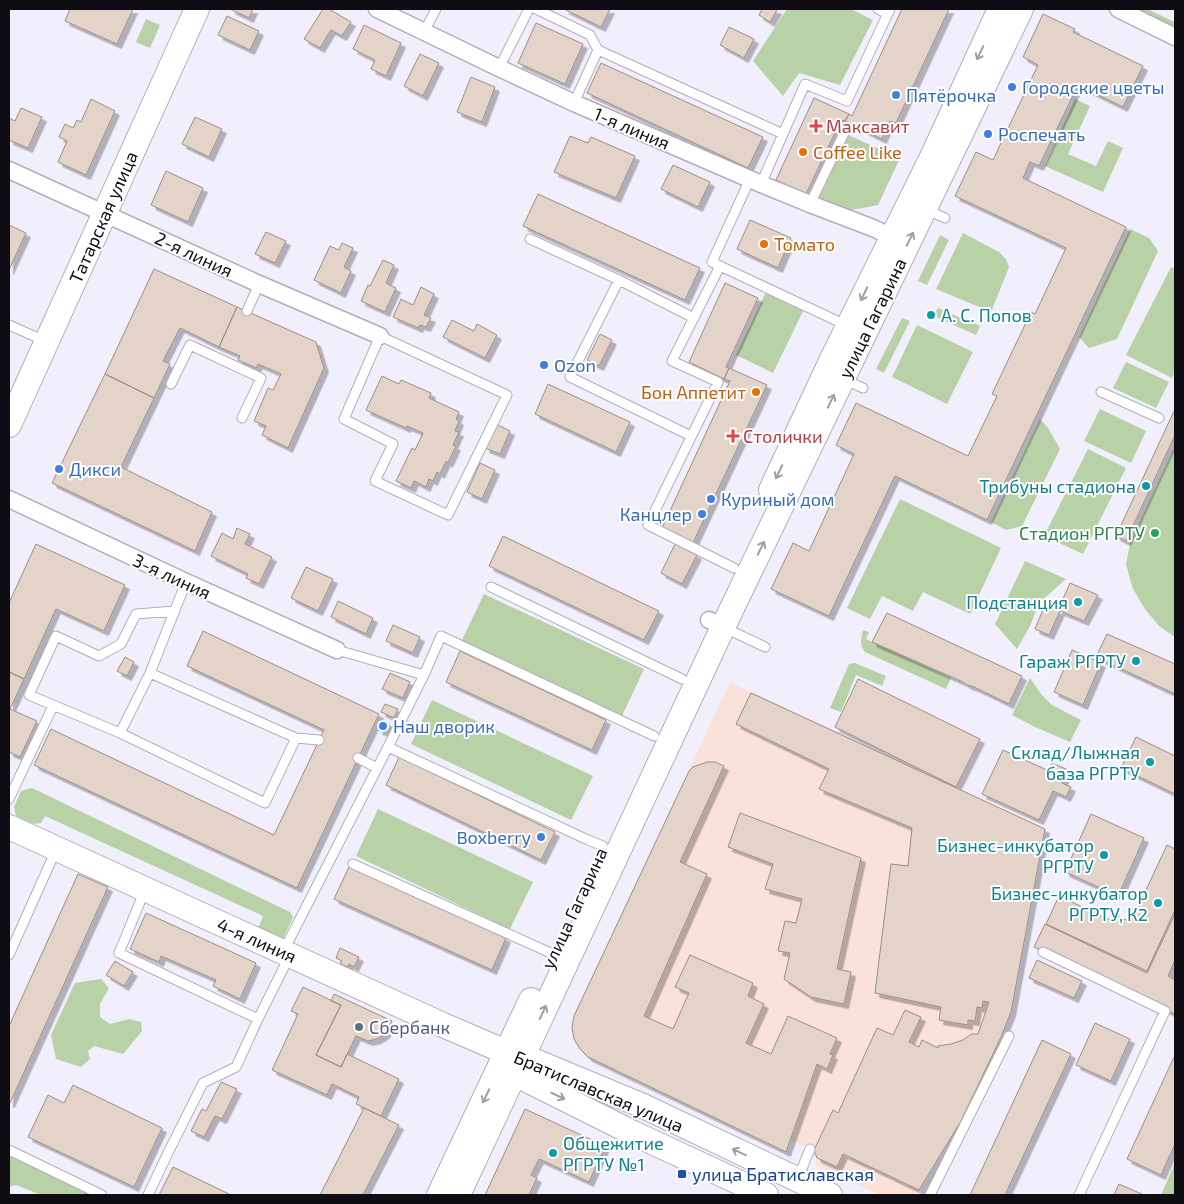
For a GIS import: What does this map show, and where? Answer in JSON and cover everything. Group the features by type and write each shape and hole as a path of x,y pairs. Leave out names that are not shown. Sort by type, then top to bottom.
{"main road":[{"name":"Татарская улица","path":"9,425 197,9"},
{"name":"улица Гагарина","path":"439,1195 515,1061 716,623 734,568 848,327 933,155 1000,9"},
{"name":"улица Гагарина","path":"458,1195 472,1172 515,1061 553,954 654,736 682,679 853,383 935,213 1021,9"},
{"name":"4-я линия","path":"9,827 515,1061"},
{"name":"Братиславская улица","path":"515,1061 643,1106 830,1195"},
{"name":"Братиславская улица","path":"515,1061 633,1133 766,1195"}],"street":[{"name":"1-я линия","path":"377,9 574,103 755,182 892,237"},
{"path":"1118,9 1175,37"},
{"name":"2-я линия","path":"9,170 259,284 380,336"},
{"name":"3-я линия","path":"9,499 337,650"}],"lane":[{"path":"424,32 436,9"},
{"path":"499,68 529,9"},
{"path":"536,9 590,35 598,50 783,134"},
{"path":"848,327 712,262 783,134 805,84 847,101 889,11 878,9"},
{"path":"574,103 598,50"},
{"path":"810,204 846,129"},
{"path":"530,239 619,280 694,318"},
{"path":"720,266 672,361 718,382 648,525 734,568"},
{"path":"619,280 570,377 691,436"},
{"path":"247,311 259,284"},
{"path":"9,325 47,341"},
{"path":"380,336 508,395 448,515 375,481 393,444 344,419 380,336"},
{"path":"171,384 190,345 261,378 242,418"},
{"path":"224,361 228,351"},
{"path":"1101,392 1159,418"},
{"path":"120,733 150,673 186,582"},
{"path":"491,587 682,679"},
{"path":"175,612 136,614 121,644 99,656 56,636 29,695 120,733 265,803 296,738"},
{"path":"716,623 765,647"},
{"path":"148,1195 203,1083 236,1067 286,954 424,675 441,636 654,736"},
{"path":"337,650 424,675"},
{"path":"150,673 296,738 319,740"},
{"path":"9,800 53,706"},
{"path":"388,747 603,846"},
{"path":"358,758 378,768"},
{"path":"9,955 56,849"},
{"path":"352,864 553,954"},
{"path":"146,890 119,953 258,1019"},
{"path":"1043,952 1165,1011 1080,1195"},
{"path":"930,1195 1010,1036"},
{"path":"797,1180 810,1148"},
{"path":"9,1150 102,1195"}],"shaded area":[{"path":"730,682 1045,829 1011,1012 961,1121 916,1195 880,1195 815,1165 817,1158 814,1150 790,1140 786,1152 588,1057 574,1039 572,1027 574,1016"}],"green space":[{"path":"787,9 851,9 873,20 840,85 799,73 783,96 753,61"},
{"path":"1125,9 1147,9 1175,22 1175,33"},
{"path":"146,19 160,25 150,48 136,42"},
{"path":"1075,99 1090,106 1068,154 1096,166 1108,141 1123,148 1103,192 1045,166"},
{"path":"848,135 900,158 878,205 846,211 819,198"},
{"path":"1130,229 1149,238 1158,251 1117,339 1089,348 1079,337"},
{"path":"963,233 999,252 1006,259 1009,267 991,312 936,289"},
{"path":"940,235 949,240 927,285 918,281"},
{"path":"1171,267 1175,269 1175,371 1172,378 1126,355"},
{"path":"766,292 804,309 773,373 736,355"},
{"path":"938,308 980,326 976,335 934,316"},
{"path":"902,318 910,321 884,373 876,369"},
{"path":"917,325 973,352 947,404 892,377"},
{"path":"1126,362 1169,382 1156,408 1113,388"},
{"path":"1100,409 1146,431 1131,463 1084,441"},
{"path":"1040,419 1048,428 1060,449 1022,526 1006,530 991,522"},
{"name":"Стадион РГРТУ","path":"1175,446 1175,637 1159,626 1145,609 1133,589 1126,565 1130,543"},
{"path":"1088,449 1126,468 1083,554 1044,536"},
{"path":"900,499 1001,548 970,614 923,592 913,611 882,596 870,619 847,608"},
{"path":"1025,561 1066,579 1039,603 1030,626 1017,649 995,624"},
{"path":"484,594 644,669 621,718 461,642"},
{"path":"863,630 869,632 866,639 951,678 946,689 865,652 861,644"},
{"path":"855,663 886,676 882,686 856,675 841,712 830,708 849,664"},
{"path":"1030,678 1041,694 1052,705 1081,720 1070,742 1012,715"},
{"path":"432,700 593,776 571,820 411,744"},
{"path":"32,788 290,912 293,917 283,939 275,941 261,933 259,926 263,916 45,816 41,823 34,824 16,816 14,807 21,791"},
{"path":"378,809 533,882 510,929 356,856"},
{"path":"101,979 109,988 100,1004 100,1017 110,1024 129,1019 141,1022 142,1031 123,1054 94,1046 88,1051 90,1059 81,1067 56,1059 51,1035 75,983"},
{"path":"9,1156 93,1195 41,1195 16,1185 9,1187"},
{"path":"1175,1163 1175,1195 1161,1195"}],"building":[{"path":"70,9 133,9 117,44 65,21"},
{"path":"230,9 253,9 249,18"},
{"path":"323,9 329,9 351,22 342,36 331,30 320,48 304,39"},
{"path":"564,9 610,9 601,27"},
{"path":"762,9 777,10 770,22 759,15"},
{"path":"902,9 949,9 896,123 890,121 882,139 845,121 849,114 852,116"},
{"path":"1043,14 1075,29 1073,32 1143,66 1123,107 1078,85 1039,166 1030,162 1023,178 1126,227 987,520 895,476 829,616 771,589 793,543 809,551 854,454 836,445 856,403 968,456 997,396 992,394 1031,312 1035,314 1066,248 955,196 976,152 993,160 1038,65 1023,57"},
{"path":"227,16 259,31 250,50 218,35"},
{"path":"536,23 583,44 565,84 518,63"},
{"path":"364,25 401,43 386,76 371,69 375,60 353,49"},
{"path":"729,27 754,39 744,58 720,45"},
{"path":"420,54 439,63 423,96 404,86"},
{"path":"601,63 763,137 748,168 587,93"},
{"path":"471,77 495,87 482,122 457,112"},
{"path":"814,98 849,114 845,121 841,120 806,194 776,180"},
{"path":"91,99 115,111 86,175 58,162 67,141 59,137 65,124 73,128 77,120 81,122"},
{"path":"21,108 42,117 28,148 9,140 9,118 15,121"},
{"path":"195,117 222,129 209,157 182,144"},
{"path":"570,136 588,143 591,137 635,156 616,198 554,172"},
{"path":"673,165 710,182 698,207 661,189"},
{"path":"166,171 203,188 188,222 151,205"},
{"path":"538,194 700,268 685,300 523,226"},
{"name":"Томато","path":"750,220 791,238 778,268 737,249"},
{"path":"9,225 26,233 9,270"},
{"path":"266,232 286,241 275,263 255,254"},
{"path":"342,243 353,248 344,267 351,271 341,293 314,280 330,246 339,250"},
{"path":"383,260 394,265 386,283 396,288 385,312 361,301"},
{"path":"154,269 237,307 219,347 180,328 163,361 170,364 154,398 105,374"},
{"path":"725,283 758,298 726,367 729,368 724,379 689,362"},
{"path":"421,287 434,294 424,315 431,318 426,327 420,325 418,328 393,317 401,299 413,305"},
{"path":"237,307 316,342 324,368 288,448 262,435 266,426 254,421 268,388 273,390 281,374 258,364 256,368 238,360 240,356 219,347"},
{"path":"452,320 474,331 477,324 497,335 485,358 443,337"},
{"path":"600,334 612,340 599,366 587,360"},
{"path":"729,368 767,385 693,543 662,528 730,381 724,379"},
{"path":"105,374 154,398 121,467 212,512 195,551 52,483"},
{"path":"382,376 399,384 401,380 431,393 429,398 459,412 456,419 459,421 455,431 459,432 453,445 456,446 440,474 437,472 433,481 429,479 426,487 414,481 411,488 396,481 412,448 415,450 423,433 407,426 406,428 366,410"},
{"path":"548,384 630,422 616,452 535,414"},
{"name":"Трибуны стадиона","path":"1175,409 1175,435 1126,541 1116,536"},
{"path":"496,424 510,431 500,454 485,448"},
{"path":"480,463 495,470 482,499 467,492"},
{"path":"237,528 250,534 245,544 272,557 259,584 246,578 248,574 211,556 222,533 233,539"},
{"path":"503,536 659,611 644,640 489,566"},
{"path":"36,544 125,585 104,631 56,609 24,679 9,672 9,603"},
{"path":"675,544 697,555 682,584 661,573"},
{"path":"306,567 333,579 318,611 291,598"},
{"name":"Подстанция","path":"1070,583 1098,595 1084,621 1058,610"},
{"path":"338,601 373,618 366,634 331,617"},
{"path":"1045,605 1060,611 1049,635 1035,629"},
{"path":"887,613 1022,676 1009,704 872,642"},
{"path":"393,625 420,637 413,653 386,641"},
{"path":"203,631 379,714 297,888 34,765 51,729 274,835 324,730 187,666"},
{"name":"Гараж РГРТУ","path":"1107,634 1175,664 1175,694 1096,657"},
{"path":"1072,650 1101,663 1083,705 1054,692"},
{"path":"460,651 606,720 592,750 446,682"},
{"path":"125,657 134,662 127,676 117,671"},
{"path":"9,672 24,679 10,709 37,721 20,757 9,752"},
{"path":"390,673 410,682 403,698 382,689"},
{"path":"858,679 980,739 956,787 835,727"},
{"path":"751,693 1045,829 1011,1012 961,1121 919,1190 843,1154 837,1167 817,1158 814,1150 833,1110 838,1113 877,1028 893,1035 905,1010 921,1017 909,1042 919,1047 922,1040 938,1048 938,1046 963,1040 971,1034 978,1034 989,1002 983,1001 982,1008 977,1007 975,1021 968,1020 968,1025 939,1020 941,1007 875,993 891,864 908,866 912,828 819,789 829,769 736,724"},
{"path":"385,704 398,709 394,718 381,712"},
{"name":"Наш дворик","path":"383,720 388,723 384,732 378,730"},
{"name":"Склад/Лыжная база РГРТУ","path":"1136,737 1175,756 1175,794 1121,768"},
{"path":"1003,750 1049,771 1052,763 1068,770 1062,783 1071,787 1066,797 1053,791 1039,820 982,794"},
{"path":"399,757 555,832 541,860 386,785"},
{"path":"707,762 715,762 724,766 680,862 707,874 644,1016 673,1029 689,993 675,987 690,955 753,983 748,996 764,1004 746,1043 771,1054 788,1016 837,1038 830,1054 833,1055 827,1069 817,1064 786,1152 588,1057 574,1039 572,1027 574,1016 689,771 693,767"},
{"path":"740,813 861,858 837,969 851,972 844,1004 811,997 784,979 790,953 778,951 785,921 796,923 802,899 765,889 773,864 728,847"},
{"name":"Бизнес-инкубатор РГРТУ","path":"1091,814 1144,838 1118,896 1065,872"},
{"name":"Бизнес-инкубатор РГРТУ, К2","path":"1167,845 1175,849 1175,910 1147,971 1046,924 1059,896 1114,922 1117,916 1131,922"},
{"path":"349,867 506,938 492,970 334,899"},
{"path":"78,874 108,887 9,1103 9,1026"},
{"path":"146,913 256,963 240,999 213,986 216,980 161,956 159,962 130,949"},
{"path":"1175,914 1175,960 1168,976 1175,980 1175,1014 1034,947 1045,924 1147,973"},
{"path":"340,948 359,957 354,967 349,964 348,967 340,964 342,961 336,958"},
{"path":"1037,960 1082,981 1074,998 1029,978"},
{"path":"115,961 133,972 124,986 106,975"},
{"path":"303,987 341,1005 316,1055 341,1067 347,1054 399,1079 381,1116 356,1104 359,1097 332,1084 327,1095 272,1070 298,1014 291,1011"},
{"name":"Сбербанк","path":"334,994 392,1021 385,1034 377,1039 368,1041 356,1036 341,1067 316,1055 341,1005 331,1001"},
{"path":"1095,1023 1130,1039 1111,1081 1076,1065"},
{"path":"1042,1040 1071,1054 1005,1195 970,1195"},
{"path":"1174,1057 1175,1144 1161,1175 1127,1159"},
{"path":"221,1082 237,1089 222,1119 215,1116 204,1137 191,1131 202,1109 206,1111"},
{"path":"73,1085 162,1128 134,1187 28,1137 48,1095 64,1103"},
{"path":"364,1108 399,1125 363,1195 320,1195"},
{"name":"Общежитие РГРТУ №1","path":"525,1109 605,1146 589,1182 539,1159 531,1175 537,1178 529,1195 485,1195"},
{"path":"173,1167 229,1194 159,1195"},
{"path":"1119,1184 1144,1195 1114,1195"}],"place":[{"name":"Городские цветы","path":"1012,87"},
{"name":"Пятёрочка","path":"896,95"},
{"name":"Максавит","path":"816,126"},
{"name":"Роспечать","path":"988,134"},
{"name":"Coffee Like","path":"803,152"},
{"name":"Томато","path":"764,244"},
{"name":"А. С. Попов","path":"931,315"},
{"name":"Ozon","path":"544,365"},
{"name":"Бон Аппетит","path":"756,392"},
{"name":"Столички","path":"733,436"},
{"name":"Дикси","path":"59,469"},
{"name":"Трибуны стадиона","path":"1146,486"},
{"name":"Куриный дом","path":"711,499"},
{"name":"Канцлер","path":"702,514"},
{"name":"Стадион РГРТУ","path":"1155,533"},
{"name":"Подстанция","path":"1078,602"},
{"name":"Гараж РГРТУ","path":"1136,661"},
{"name":"Наш дворик","path":"383,726"},
{"name":"Склад/Лыжная база РГРТУ","path":"1150,762"},
{"name":"Boxberry","path":"541,837"},
{"name":"Бизнес-инкубатор РГРТУ","path":"1104,855"},
{"name":"Бизнес-инкубатор РГРТУ, К2","path":"1158,903"},
{"name":"Сбербанк","path":"359,1027"},
{"name":"Общежитие РГРТУ №1","path":"553,1153"},
{"name":"улица Братиславская","path":"682,1174"}]}
